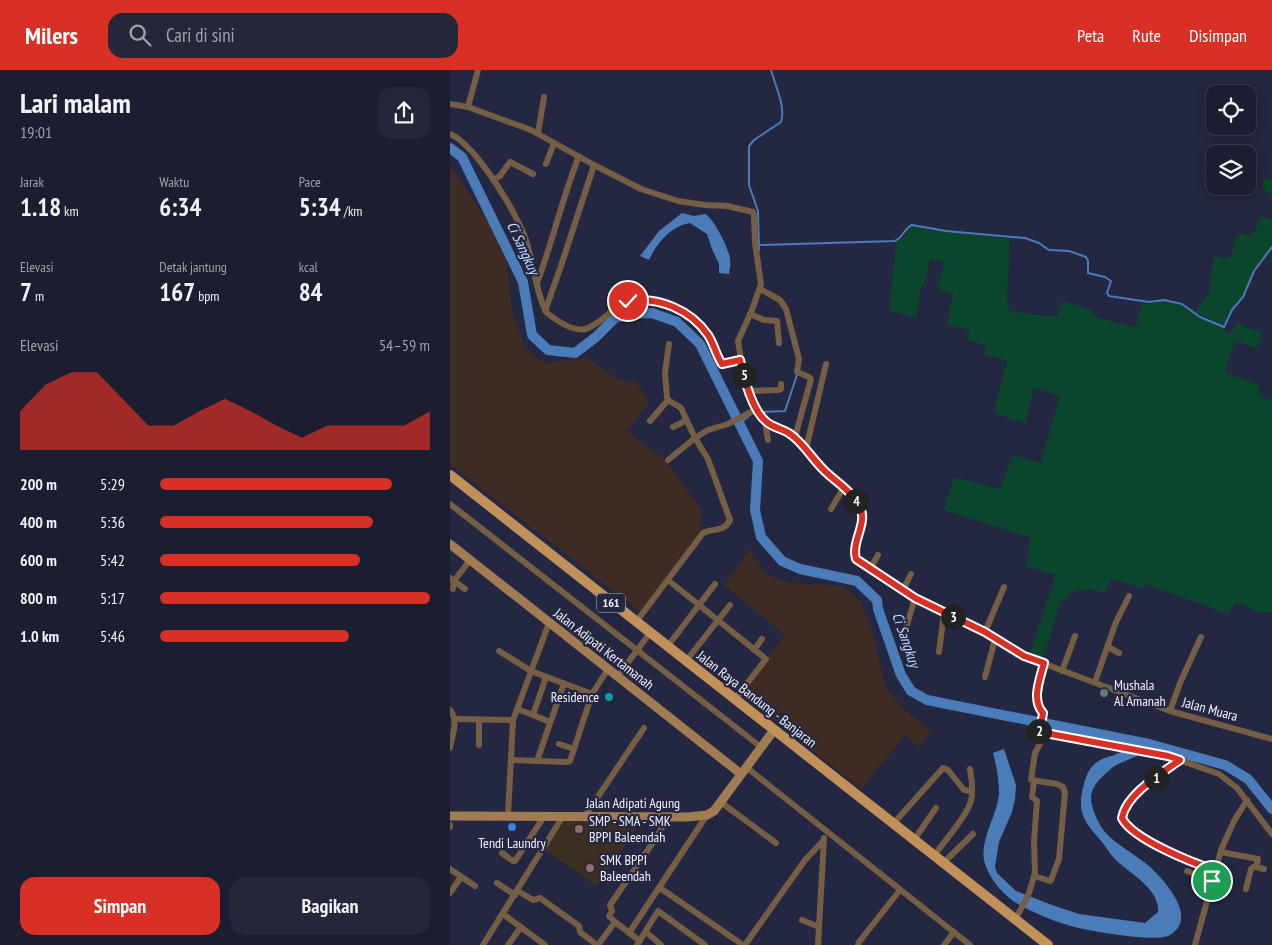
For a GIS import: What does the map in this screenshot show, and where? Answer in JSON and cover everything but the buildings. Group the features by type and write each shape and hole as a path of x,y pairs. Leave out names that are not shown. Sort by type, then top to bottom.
{"main road":[{"name":"Jalan Raya Bandung - Banjaran","path":"450,475 1048,945"},
{"name":"Jalan Adipati Kertamanah","path":"450,544 617,676 744,771"},
{"path":"708,816 722,803 774,730"},
{"name":"Jalan Adipati Agung","path":"450,820 508,815 708,816"}],"street":[{"path":"468,106 478,70"},
{"path":"538,133 544,97"},
{"path":"450,104 468,106 538,133 630,185 681,202 728,206 753,212 760,289 738,341 740,360 755,410 765,421 787,430 828,474 844,487 830,509"},
{"path":"450,134 463,143 479,159 520,226 527,244 545,311 563,324 583,329 591,326 628,301 643,300 662,303 681,311 692,318 703,329 722,364 740,360"},
{"path":"546,164 554,143"},
{"path":"537,283 579,156"},
{"path":"493,180 500,176 510,162 532,174"},
{"path":"545,311 594,166"},
{"path":"760,289 780,300 786,309 799,359 797,372 811,379 795,437"},
{"path":"750,314 764,320 777,321 779,343"},
{"path":"650,421 668,400 664,372 670,344"},
{"path":"806,449 826,364"},
{"path":"749,391 780,390 781,384"},
{"path":"636,622 703,532 722,529 730,521 708,459 695,438 681,408 668,400"},
{"path":"668,460 708,430 728,424 755,410"},
{"path":"673,427 687,420"},
{"path":"765,421 768,440"},
{"name":"Jalan Muara","path":"844,487 855,499 862,512 862,522 854,553 856,559 915,598 985,632 1024,656 1170,711 1272,739"},
{"path":"450,504 761,747"},
{"path":"870,569 878,555"},
{"path":"453,589 452,580 470,560"},
{"path":"903,590 912,574"},
{"path":"452,580 465,589"},
{"path":"668,580 717,622 766,659 734,699"},
{"path":"667,647 715,584"},
{"path":"985,632 1004,587"},
{"path":"1095,682 1116,622 1129,596"},
{"path":"904,638 915,598"},
{"path":"686,661 730,605"},
{"path":"939,652 944,613"},
{"path":"508,815 513,720 549,623"},
{"path":"617,676 650,633"},
{"path":"1062,671 1075,636"},
{"path":"1170,711 1180,683 1201,637"},
{"path":"985,677 996,638"},
{"path":"754,650 762,639"},
{"path":"1108,647 1119,653"},
{"path":"499,651 531,671 592,694"},
{"path":"1015,920 1028,896 1036,865 1034,841 1037,801 1032,797 1034,781 1031,779 1041,732 1043,713 1037,705 1037,698 1044,663"},
{"path":"511,760 570,761 592,694 608,669"},
{"path":"533,715 546,677"},
{"path":"537,760 564,683"},
{"path":"517,709 550,722"},
{"path":"450,710 453,712 455,719 450,748"},
{"path":"455,719 513,720"},
{"path":"479,720 479,745"},
{"path":"585,816 644,728"},
{"path":"1041,732 1180,760 1219,774 1237,788 1272,834"},
{"path":"559,744 574,749"},
{"path":"1180,760 1142,788 1126,807 1122,818 1138,834 1192,863 1215,870"},
{"path":"894,824 943,768 948,770 964,790 972,791"},
{"path":"934,856 970,805 972,791 970,769"},
{"path":"744,771 824,830 970,945"},
{"path":"1034,781 1057,784 1064,788 1065,793 1059,859 1052,880 1034,876"},
{"path":"1195,945 1220,852 1234,821 1247,800"},
{"path":"722,803 776,843"},
{"path":"914,840 936,808"},
{"path":"502,853 515,861 545,815"},
{"path":"482,945 563,816"},
{"path":"629,933 708,816"},
{"path":"668,817 656,838 610,905 612,911 608,916 638,943 658,911 705,945"},
{"path":"818,945 824,830"},
{"path":"943,863 973,834"},
{"path":"660,888 747,944 805,860 824,840"},
{"path":"1220,852 1257,858 1256,868"},
{"path":"1246,889 1251,868 1264,869"},
{"path":"450,869 475,886"},
{"path":"1187,871 1212,881"},
{"path":"451,891 461,877"},
{"path":"497,883 533,900 538,898 548,904 579,926 580,932 597,945 615,922"},
{"path":"858,945 900,890"},
{"path":"503,914 540,944"},
{"path":"802,920 819,927"},
{"path":"508,945 521,928"},
{"path":"646,932 661,945"},
{"path":"944,945 954,932"}],"shaded area":[{"path":"450,166 505,246 512,312 526,350 546,364 586,357 618,380 636,382 649,403 627,431 665,460 703,512 699,524 704,531 643,614 450,464"},
{"path":"750,549 762,570 772,577 793,583 843,586 860,601 871,626 885,685 901,707 931,731 918,747 905,735 861,789 740,693 785,635 724,585"},
{"name":"SMK BPPI Baleendah","path":"562,821 642,821 597,886 545,850"}],"green space":[{"path":"1265,179 1272,179 1272,193 1267,193 1262,189"},
{"path":"1262,217 1272,219 1272,246 1253,270 1242,297 1231,310 1223,325 1195,312 1209,293 1214,256 1230,259 1238,233 1252,236"},
{"path":"912,226 1010,239 1007,293 1009,311 1057,317 1063,301 1093,310 1093,316 1129,326 1136,326 1142,305 1164,301 1181,305 1200,318 1223,328 1227,335 1231,333 1237,322 1247,328 1262,332 1257,348 1235,341 1226,367 1226,373 1259,385 1258,395 1270,400 1272,395 1272,613 1256,611 1235,601 1228,614 1145,584 1142,589 1112,578 1104,593 1089,589 1070,592 1067,598 1061,601 1043,658 1030,653 1056,575 1026,566 1031,538 944,510 954,477 1000,489 1013,455 1041,463 1060,396 1034,388 1025,423 994,413 1007,361 985,354 986,346 967,340 969,330 947,325 953,294 938,289 944,262 930,259 924,285 921,286 916,317 889,311 896,242 902,239"}],"water":[{"path":"682,213 694,216 705,214 709,217 729,253 729,274 719,273 719,264 707,234 690,223 677,228 665,236 649,260 640,256 659,231"},
{"path":"1004,749 1016,785 1012,812 999,842 995,867 997,873 1016,891 1079,914 1145,923 1158,912 1157,903 1149,888 1112,856 1083,816 1081,802 1088,773 1096,762 1111,756 1118,762 1098,781 1091,796 1095,814 1104,831 1149,866 1174,895 1181,913 1181,921 1172,934 1148,938 1079,928 1057,922 1030,911 1003,892 994,882 985,864 984,847 999,794 998,774 993,753"}],"waterway":[{"path":"759,250 758,211 749,185 749,146 754,140 781,122 781,103 771,70"},
{"name":"Ci Sangkuy","path":"450,148 462,157 523,282 532,335 548,350 575,353 596,337 615,318 629,314 652,313 677,322 700,344 758,461 755,510 761,537 782,561 800,569 857,581 877,600 878,609 901,675 911,691 927,700 1149,744 1225,765 1248,779 1272,809"},
{"path":"759,245 895,241 912,225 946,231 1025,238 1039,243 1049,250 1069,251 1086,257 1088,273 1105,277 1111,281 1107,293 1109,296 1149,302 1164,300 1182,304 1200,317 1224,327 1232,310 1243,297 1254,271 1272,247"},
{"path":"762,412 785,411 797,375"},
{"path":"739,424 749,416"},
{"path":"1105,766 1145,746"}],"place":[{"name":"Mushala Al Amanah","path":"1104,693"},
{"name":"Residence","path":"609,697"},
{"name":"Tendi Laundry","path":"512,827"},
{"name":"SMP - SMA - SMK BPPI Baleendah","path":"579,829"},
{"name":"SMK BPPI Baleendah","path":"590,868"}],"route":[{"path":"628,301 643,300 662,303 681,311 692,318 703,329 722,364 740,360 749,391 765,421 770,425 787,430 815,461 855,499 862,512 862,522 856,538 854,553 856,559 915,598 985,632 1024,656 1044,663 1037,698 1037,705 1043,713 1040,732 1168,756 1180,760 1142,788 1124,810 1122,818 1138,834 1192,863 1215,870 1212,881"}]}
